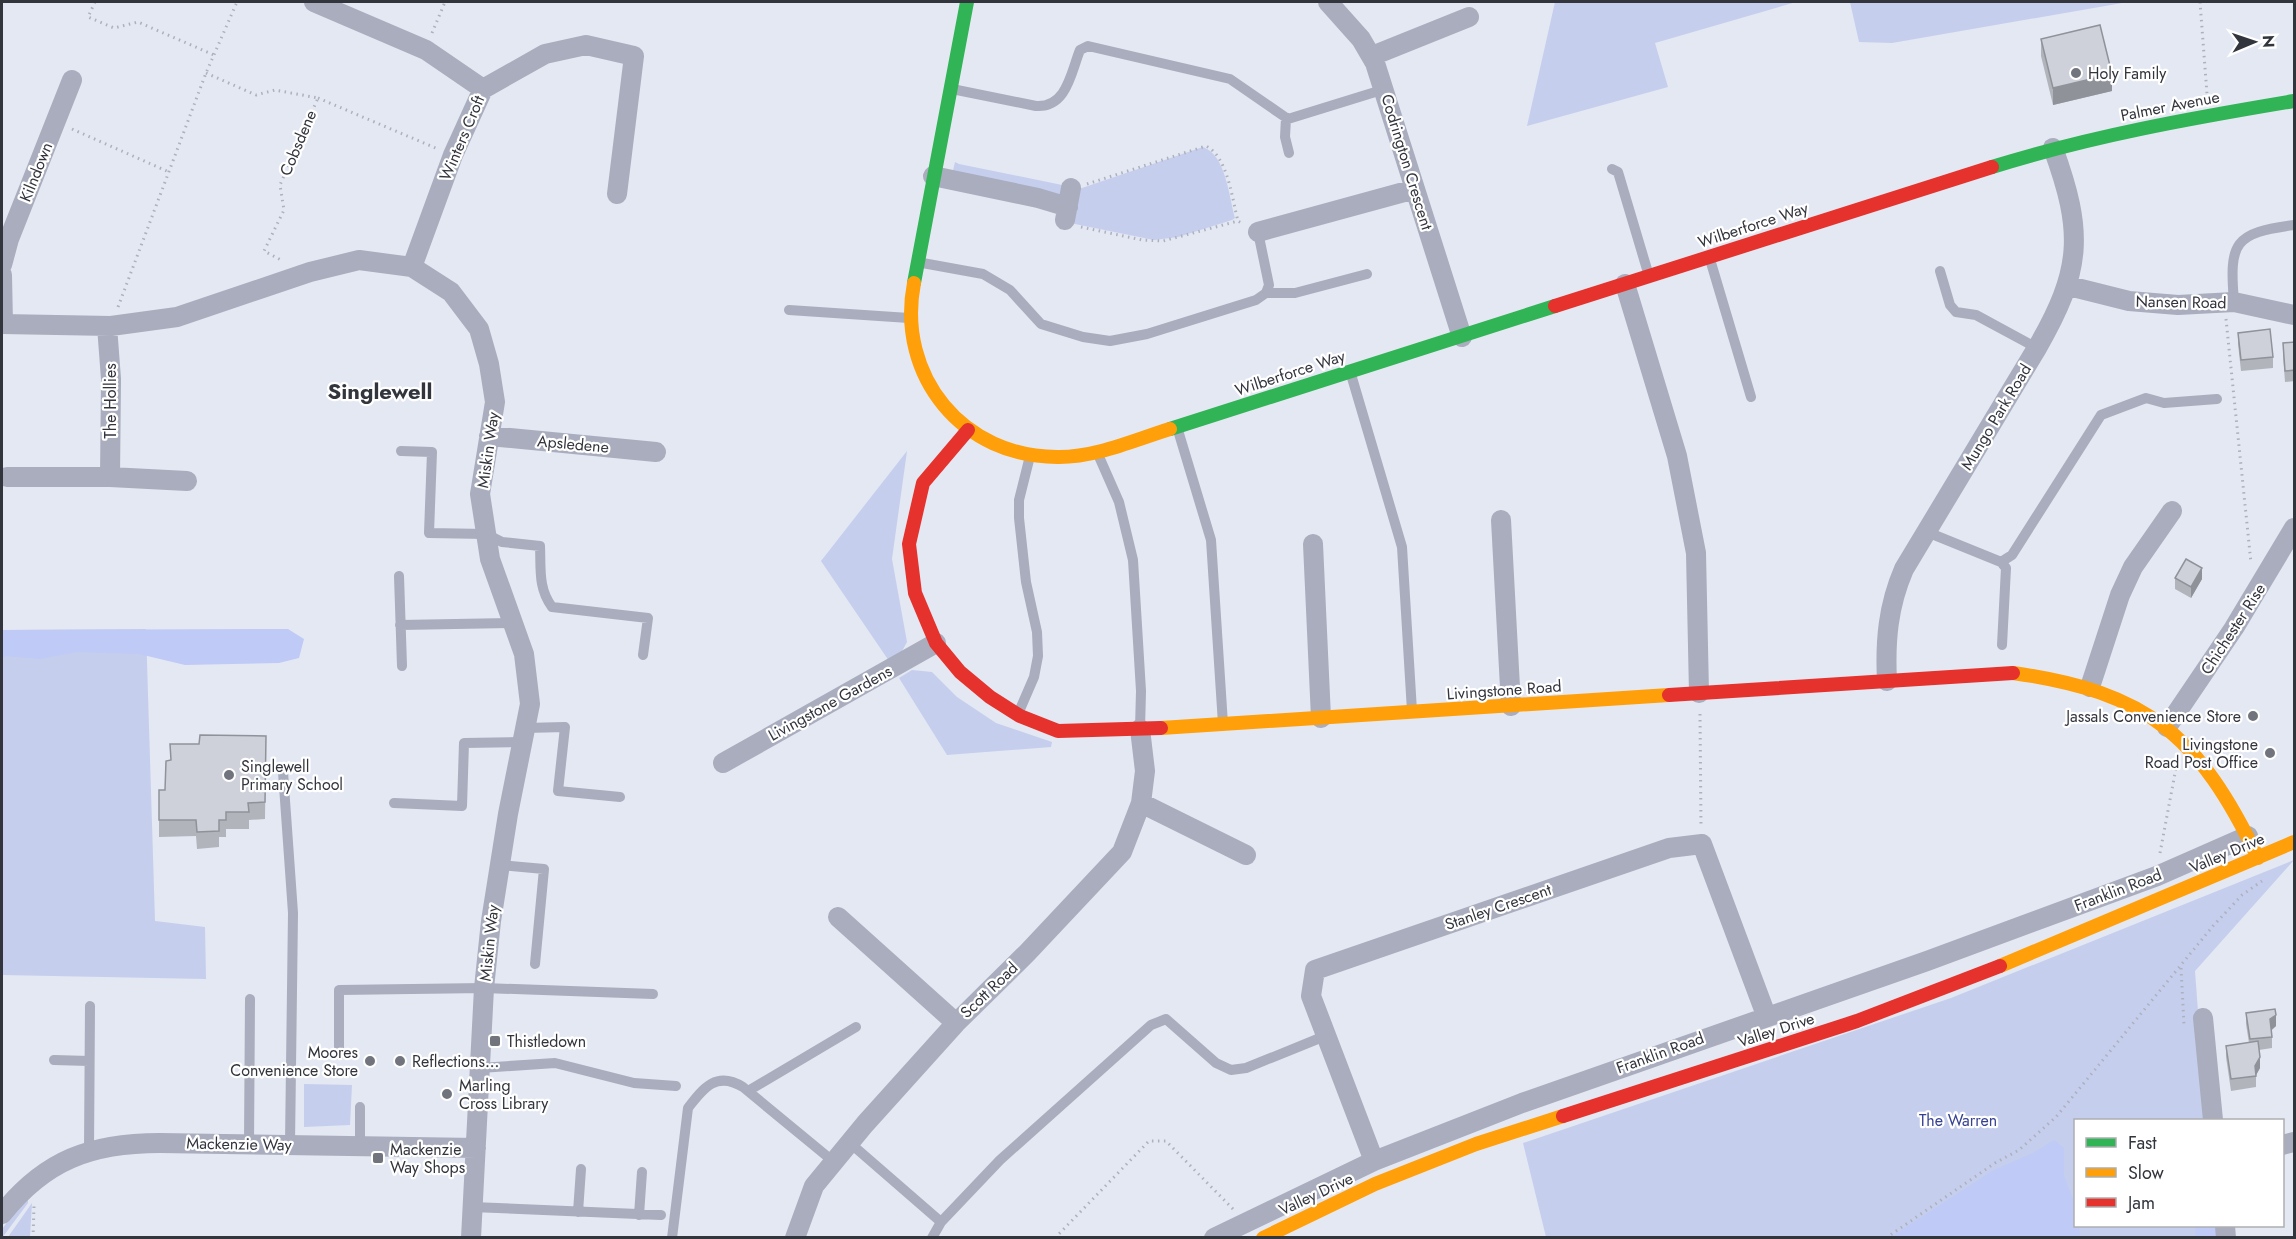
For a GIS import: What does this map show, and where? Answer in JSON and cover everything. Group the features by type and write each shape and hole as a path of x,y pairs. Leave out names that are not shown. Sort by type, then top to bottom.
{"street":[{"path":"314,2 426,50 483,89"},
{"name":"Wilberforce Way","path":"967,2 917,262 909,318 912,349 927,384 949,412 968,430 1003,448 1030,456 1064,457 1097,452 2053,148"},
{"name":"Codrington Crescent","path":"1328,2 1372,56 1385,89 1462,336"},
{"path":"1372,56 1469,17"},
{"name":"Winters Croft","path":"412,267 453,155 483,89 545,54 586,45 634,56 617,194"},
{"name":"Kilndown","path":"2,265 9,239 72,80"},
{"name":"Palmer Avenue","path":"2053,148 2208,114 2295,101"},
{"name":"Mungo Park Road","path":"1887,681 1887,631 1895,590 2058,312 2068,286 2073,261 2074,220 2064,178 2053,148"},
{"path":"933,176 1072,206"},
{"path":"1258,232 1415,189"},
{"name":"Miskin Way","path":"2,324 109,326 177,317 293,278 359,260 412,267 451,292 479,329 489,364 495,402 480,494 490,559 524,654 530,704 499,865 484,988 471,1238"},
{"path":"2,275 2,324"},
{"path":"1625,284 1677,456 1696,553 1699,693"},
{"name":"Nansen Road","path":"2068,286 2156,304 2229,302 2295,315"},
{"name":"The Hollies","path":"109,326 110,477"},
{"name":"Livingstone Road","path":"968,430 923,483 909,544 915,593 936,643 960,672 990,697 1018,714 1058,731 1223,724 2013,673 2043,676 2090,687 2136,706 2167,727 2212,773 2262,857"},
{"name":"Apsledene","path":"489,436 656,452"},
{"path":"8,477 110,477 187,481"},
{"path":"2090,687 2120,595 2133,567 2172,511"},
{"path":"1501,520 1510,706"},
{"name":"Chichester Rise","path":"2167,727 2255,596 2295,528"},
{"path":"1313,544 1321,718"},
{"name":"Livingstone Gardens","path":"723,763 936,643"},
{"name":"Scott Road","path":"795,1238 814,1186 850,1143 956,1023 1027,953 1122,852 1141,803 1145,771 1140,729"},
{"path":"1141,803 1246,855"},
{"name":"Franklin Road","path":"1214,1238 1374,1161 1522,1103 1927,961 2157,876 2248,836"},
{"name":"Valley Drive","path":"1263,1238 1375,1184 1476,1144 1857,1021 1970,979 2295,842"},
{"path":"1701,844 1766,1016"},
{"name":"Stanley Crescent","path":"1374,1161 1311,996 1315,970 1669,848 1701,844"},
{"path":"838,917 956,1023"},
{"path":"2204,1020 2213,1119"},
{"name":"Mackenzie Way","path":"2,1214 9,1191 55,1165 89,1150 117,1144 290,1144 476,1148"}],"lane":[{"path":"950,89 1036,106 1047,105 1062,95 1080,50 1088,46 1230,79 1286,118 1296,118 1385,89"},
{"path":"1286,118 1285,136 1289,153"},
{"path":"1612,169 1618,172 1648,276"},
{"path":"2229,302 2233,260 2245,237 2256,231 2295,225"},
{"path":"917,262 987,276 1010,290 1041,324 1083,337 1113,341 1147,334 1217,313 1256,300 1266,293 1269,285 1258,232"},
{"path":"1709,256 1751,397"},
{"path":"1940,271 1950,305 1956,312 1976,315 2037,348"},
{"path":"1266,293 1296,293 1367,274"},
{"path":"789,310 909,318"},
{"path":"1350,371 1402,547 1413,712"},
{"path":"2001,562 2012,555 2101,415 2146,398 2164,403 2217,399"},
{"path":"1176,427 1211,540 1223,724"},
{"path":"401,451 432,452 429,533 486,534 502,542 540,546 540,581 544,596 552,607 648,618 643,655"},
{"path":"1097,452 1119,502 1133,560 1141,691 1140,729"},
{"path":"1018,714 1034,677 1038,656 1037,632 1026,582 1019,519 1019,500 1030,456"},
{"path":"1927,532 2001,562 2007,576 2002,645"},
{"path":"399,576 402,666"},
{"path":"400,625 513,623"},
{"path":"394,803 462,806 464,743 565,727 558,791 620,797"},
{"path":"283,772 293,914 290,1144"},
{"path":"499,865 544,869 535,964"},
{"path":"339,1055 339,990 484,988 653,994"},
{"path":"249,1144 250,999"},
{"path":"89,1150 90,1006"},
{"path":"932,1238 941,1221 1000,1160 1151,1025 1166,1019 1216,1064 1231,1070 1246,1068 1325,1036"},
{"path":"748,1092 856,1028"},
{"path":"54,1060 90,1061"},
{"path":"480,1068 555,1063 634,1083 676,1086"},
{"path":"672,1238 688,1108 698,1094 717,1080 730,1080 748,1092 834,1162"},
{"path":"360,1107 360,1145"},
{"path":"850,1143 941,1221"},
{"path":"578,1212 581,1169"},
{"path":"639,1215 642,1172"},
{"path":"472,1207 661,1215"}],"path":[{"path":"95,2 88,17 114,28 138,22 214,55"},
{"path":"109,326 207,72 237,2"},
{"path":"426,50 444,2"},
{"path":"2200,2 2208,114"},
{"name":"Cobsdene","path":"207,72 256,95 276,90 318,98 453,155"},
{"name":"Cobsdene","path":"293,278 286,263 264,251 284,210 280,185 318,98"},
{"path":"56,123 170,172"},
{"path":"1072,206 1206,146 1216,155 1222,166 1238,221"},
{"path":"1072,206 1134,238 1163,241 1238,221 1258,232"},
{"path":"2229,302 2255,596"},
{"path":"1699,693 1701,844"},
{"path":"2157,876 2176,765 2189,747"},
{"path":"1886,1238 1995,1163 2019,1150 2056,1117 2231,905 2265,878 2271,870 2262,857"},
{"path":"2181,968 2182,1026 2204,1020"},
{"path":"1055,1238 1149,1141 1158,1140 1166,1141 1246,1222"}],"green space":[{"path":"1555,2 1796,2 1655,43 1668,87 1527,126"},
{"path":"1850,2 2128,2 1892,43 1859,42"},
{"path":"1203,147 1211,151 1222,167 1235,218 1232,220 1178,237 1154,240 1070,223 1079,189"},
{"path":"955,162 1067,186 1061,196 952,175"},
{"path":"907,451 892,559 907,642 901,653 889,661 821,561"},
{"path":"146,629 155,921 205,927 206,979 2,975 2,630"},
{"path":"912,670 932,672 957,697 996,723 1052,742 1051,747 947,755 899,678"},
{"name":"The Warren","path":"2294,860 2195,971 2206,1119 2074,1119 2074,1227 2217,1227 2218,1237 1546,1237 1523,1143 1951,998"},
{"path":"304,1084 352,1085 350,1125 304,1127"},
{"path":"28,1196 28,1203 2,1238 2,1229"},
{"path":"32,1203 30,1237 8,1237"}],"shaded area":[{"path":"288,629 304,639 299,658 279,663 185,665 139,654 77,652 40,659 6,656 2,658 2,630"},
{"path":"2054,1140 2064,1148 2064,1176 2074,1201 2074,1227 2079,1227 2080,1237 1891,1237 1992,1171 2033,1153"},
{"path":"2195,1227 2217,1227 2218,1237 2196,1237"}],"building":[{"name":"Holy Family","path":"2100,25 2112,74 2053,88 2041,39"},
{"path":"2270,329 2273,357 2241,360 2238,333"},
{"path":"2295,342 2295,370 2285,371 2283,343"},
{"path":"2186,559 2202,568 2191,587 2175,578"},
{"path":"200,735 266,736 265,802 248,803 249,812 226,812 226,820 219,820 219,831 197,832 196,820 159,820 159,790 165,790 166,761 171,760 170,744 199,744"},
{"path":"2275,1009 2276,1015 2270,1019 2272,1037 2250,1039 2246,1013"},
{"path":"2258,1041 2260,1057 2255,1066 2256,1076 2231,1079 2226,1046"}],"traffic: fast":[{"path":"914,283 967,2"},
{"path":"1992,167 2104,137 2294,101"},
{"path":"1170,429 1555,306"}],"traffic: slow":[{"path":"914,283 911,317 916,350 927,379 944,405 966,427 993,443 1024,454 1073,456 1115,447 1170,429"},
{"path":"2013,673 2060,681 2100,693 2135,708 2164,727 2190,751 2214,780 2258,858"},
{"path":"1161,728 1669,695"},
{"path":"2000,966 2294,842"},
{"path":"1263,1238 1375,1184 1476,1144 1563,1116"}],"traffic: jam":[{"path":"1555,306 1992,167"},
{"path":"968,430 923,483 909,544 915,593 936,643 960,672 990,697 1020,716 1058,731 1161,728"},
{"path":"1669,695 2013,673"},
{"path":"1563,1116 1857,1021 2000,966"}],"place":[{"name":"Holy Family","path":"2076,73"},
{"name":"Jassals Convenience Store","path":"2253,716"},
{"name":"Livingstone Road Post Office","path":"2270,753"},
{"name":"Singlewell Primary School","path":"229,775"},
{"name":"Thistledown","path":"495,1041"},
{"name":"Moores Convenience Store","path":"370,1061"},
{"name":"Reflections...","path":"400,1061"},
{"name":"Marling Cross Library","path":"447,1094"},
{"name":"Mackenzie Way Shops","path":"378,1158"}],"district":[{"name":"Singlewell","path":"380,391"}]}
